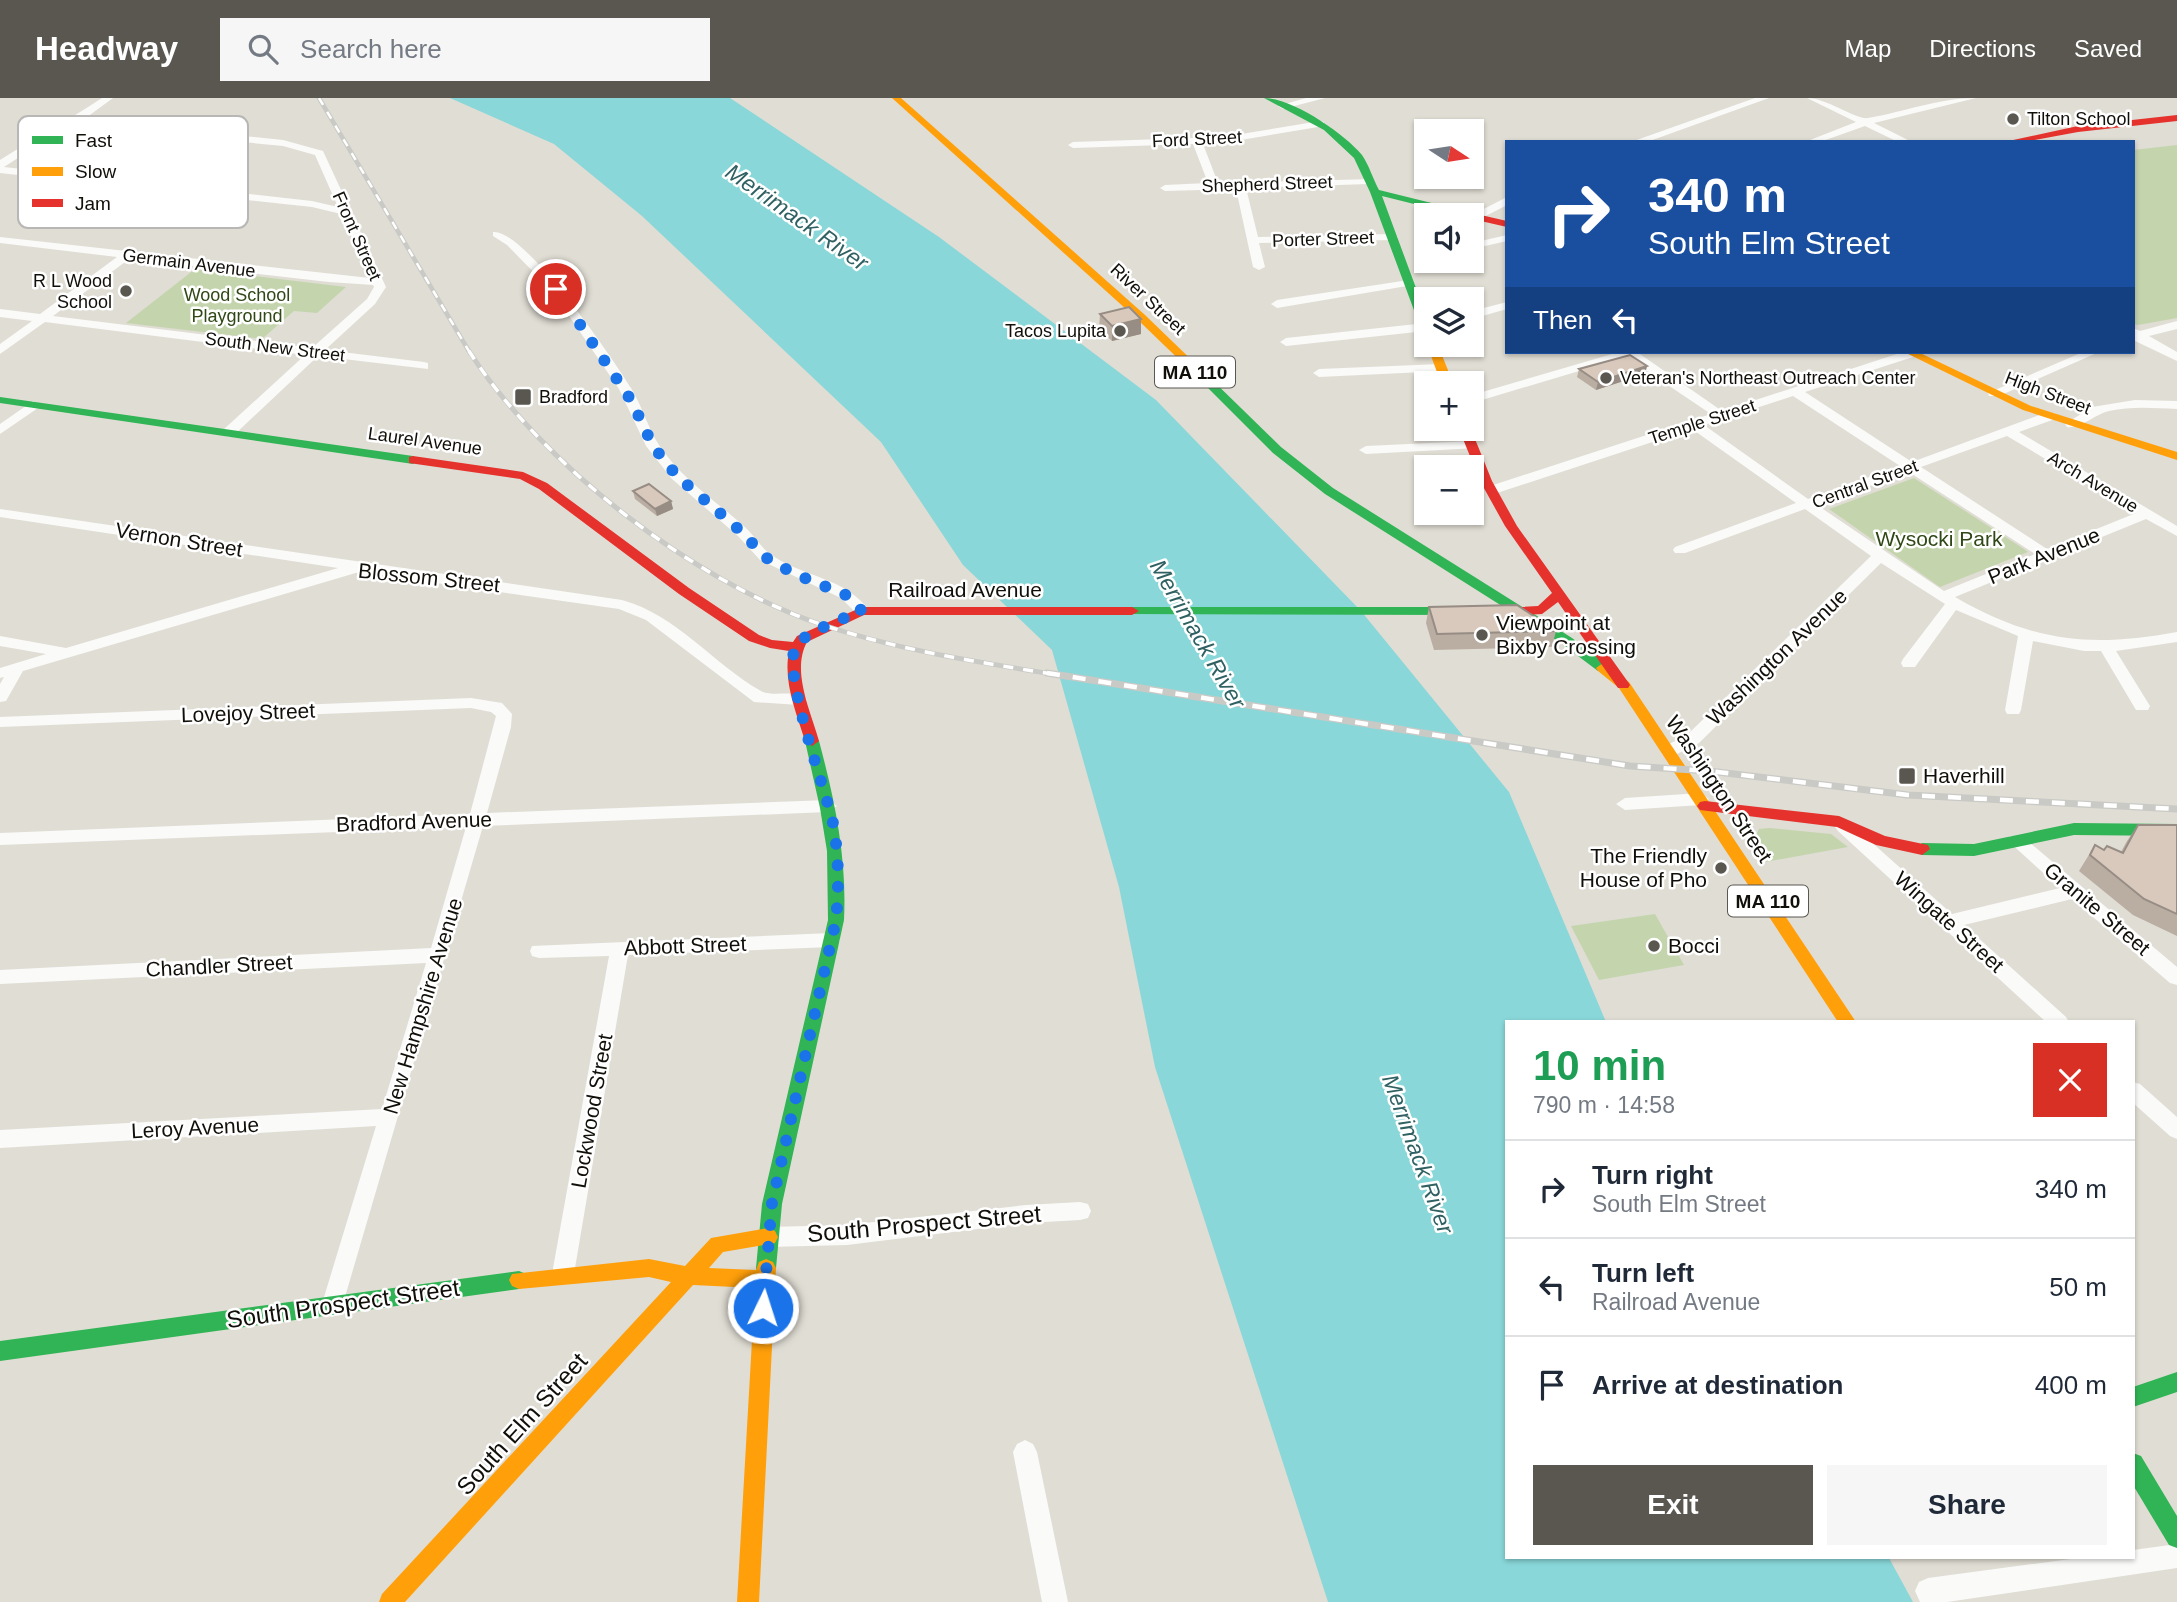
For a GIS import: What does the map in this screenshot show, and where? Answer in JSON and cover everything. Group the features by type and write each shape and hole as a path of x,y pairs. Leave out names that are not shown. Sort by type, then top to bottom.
{"main road":[{"name":"River Street","path":"897,98 1141,317 1277,450 1329,491 1520,612"},
{"path":"1268,98 1320,124 1353,150 1374,192 1414,296"},
{"path":"2019,140 2078,129 2177,118"},
{"path":"1374,192 1414,203"},
{"path":"1484,219 1505,224"},
{"name":"High Street","path":"1915,354 1994,393 2050,416 2177,456"},
{"name":"Laurel Avenue","path":"0,400 523,476 543,486 684,591 754,638 795,648"},
{"name":"Washington Street","path":"1470,441 1492,490 1531,557 1669,751 1846,1020"},
{"path":"1470,580 1476,611"},
{"path":"1520,612 1541,611 1552,605 1558,595"},
{"path":"748,1602 765,1279 772,1203 831,940 839,884 834,834 792,663 795,648 802,639 869,611"},
{"name":"Railroad Avenue","path":"869,611 1520,612"},
{"name":"Washington Street","path":"1520,612 1589,656 1623,685"},
{"path":"1703,802 1839,822 1882,841 1928,850 1974,850 2074,829 2177,830"},
{"name":"South Elm Street","path":"390,1602 718,1244 768,1237"},
{"name":"South Prospect Street","path":"0,1351 563,1274 649,1268 687,1276"},
{"path":"687,1276 765,1279"},
{"path":"2135,1396 2177,1382"},
{"path":"2135,1467 2177,1537"}],"street":[{"path":"82,116 108,98"},
{"path":"1283,106 1320,98"},
{"path":"1642,140 1764,98"},
{"path":"1812,98 1903,140"},
{"path":"1816,140 1866,122 1971,98"},
{"name":"Ford Street","path":"1073,145 1197,141 1244,137 1320,124"},
{"name":"Front Street","path":"228,433 371,301 380,287 323,159 312,149 248,140"},
{"path":"1197,141 1214,186"},
{"path":"0,167 18,155"},
{"path":"0,167 18,169"},
{"path":"1240,185 1259,267"},
{"name":"Shepherd Street","path":"1165,188 1240,185 1374,192"},
{"path":"248,197 347,212"},
{"path":"1484,211 1505,201"},
{"name":"Railroad Avenue","path":"497,234 510,243 556,289 631,400 653,446 677,476 743,533 765,557 793,573 846,595 869,611"},
{"name":"Porter Street","path":"1254,240 1392,237"},
{"path":"1484,243 1505,238"},
{"name":"Germain Avenue","path":"0,240 329,279 378,281"},
{"path":"0,350 127,255"},
{"path":"1277,304 1409,283"},
{"path":"1484,312 1505,306"},
{"name":"South New Street","path":"0,313 424,366"},
{"path":"2135,334 2177,325"},
{"path":"1286,342 1414,329"},
{"path":"2135,334 2177,356"},
{"path":"1484,395 1622,354"},
{"path":"1632,354 1720,415"},
{"name":"Temple Street","path":"1492,490 1905,354"},
{"path":"1994,393 2088,354"},
{"path":"1319,373 1414,375"},
{"path":"1794,391 2046,555"},
{"path":"2072,424 2105,405 2140,399 2177,398"},
{"path":"0,430 33,405"},
{"path":"2105,405 2177,405"},
{"name":"Central Street","path":"1680,550 2050,416"},
{"path":"1694,424 1880,556 1947,600 2000,626 2025,635 2076,646 2107,648 2148,645 2177,637"},
{"name":"Arch Avenue","path":"2008,431 2177,532"},
{"path":"1366,450 1472,445"},
{"name":"Vernon Street","path":"0,513 358,567"},
{"name":"Park Avenue","path":"1947,600 2146,514"},
{"name":"Washington Avenue","path":"1669,751 1693,738 1708,725 1880,556"},
{"name":"Blossom Street","path":"0,673 358,567 622,605 651,617 760,698 799,700"},
{"path":"1909,663 1947,600"},
{"path":"2013,710 2025,635"},
{"path":"0,641 68,653"},
{"path":"2107,648 2142,706"},
{"path":"0,697 17,668"},
{"name":"Lovejoy Street","path":"0,722 471,704 496,706"},
{"name":"New Hampshire Avenue","path":"332,1307 478,820 503,727 504,714 496,706"},
{"path":"1625,804 1703,802"},
{"name":"Bradford Avenue","path":"0,839 828,806"},
{"name":"Wingate Street","path":"1839,822 2057,1020"},
{"name":"Granite Street","path":"2016,840 2177,978"},
{"path":"1948,922 2076,891"},
{"name":"Abbott Street","path":"539,951 831,940"},
{"name":"Lockwood Street","path":"563,1274 620,948"},
{"name":"Chandler Street","path":"0,977 439,955"},
{"path":"2135,1092 2177,1130"},
{"name":"Leroy Avenue","path":"0,1139 389,1117"},
{"name":"South Prospect Street","path":"768,1237 848,1236 1026,1214 1080,1211"},
{"path":"1025,1452 1055,1602"},
{"path":"1931,1596 2177,1556"}],"green space":[{"path":"2177,145 2177,318 2138,325 2135,324 2135,150"},
{"name":"Wood School Playground","path":"195,269 346,287 317,313 294,311 262,339 126,323"},
{"name":"Wysocki Park","path":"1914,478 2028,552 1940,587 1829,509"},
{"path":"1759,829 1831,834 1848,847 1765,862 1752,842"},
{"path":"1655,914 1684,965 1599,980 1571,926"}],"water":[{"name":"Merrimack River","path":"450,98 730,98 939,237 1156,400 1361,611 1509,792 1605,1020 1505,1020 1505,1559 1890,1559 1913,1602 1328,1602 1155,1067 1119,887 1052,650 963,565 881,442 642,216 554,144"}],"building":[{"path":"1129,307 1141,319 1112,326 1100,314"},
{"path":"1630,355 1647,366 1598,382 1579,369"},
{"path":"649,484 671,501 655,509 633,491"},
{"path":"1517,605 1556,631 1437,634 1429,607"},
{"path":"2138,825 2177,825 2177,914 2144,899 2090,855 2095,845 2104,850 2107,846 2123,853"}],"railway":[{"path":"319,98 470,353"},
{"path":"469,351 536,435 578,476 672,549 722,579 771,605 849,633 938,654 1058,675"},
{"path":"1047,673 1630,766 1709,771 1908,795 2177,809"}],"traffic: fast":[{"path":"1268,98 1327,128 1358,157 1375,192 1414,297"},
{"path":"1375,192 1420,203"},
{"path":"1197,371 1277,450 1329,491 1567,641 1603,668"},
{"path":"0,400 413,460"},
{"path":"1132,611 1462,611"},
{"path":"766,1268 772,1204 836,920 835,851 812,741"},
{"path":"1922,849 1974,850 2074,829 2177,830"},
{"path":"0,1351 519,1280"},
{"path":"2135,1396 2177,1382"},
{"path":"2135,1467 2177,1537"}],"traffic: slow":[{"path":"896,98 1141,317 1197,371"},
{"path":"1914,354 2027,408 2177,456"},
{"path":"1437,357 1442,371"},
{"path":"1603,668 1624,685 1846,1020"},
{"path":"390,1602 718,1244 768,1237"},
{"path":"519,1280 649,1268 687,1276 765,1279"},
{"path":"748,1602 766,1268"}],"traffic: jam":[{"path":"2019,140 2078,129 2177,118"},
{"path":"1484,219 1505,224"},
{"path":"1470,441 1486,481 1511,526 1623,685"},
{"path":"413,460 523,476 543,486 684,591 754,638 770,644 795,647"},
{"path":"1504,612 1542,610 1558,595"},
{"path":"812,741 797,689 794,661 796,649 802,639 862,611 1132,611"},
{"path":"1705,806 1839,822 1882,841 1922,849"}],"place":[{"name":"Tilton School","path":"2013,119"},
{"name":"R L Wood School","path":"126,291"},
{"name":"Tacos Lupita","path":"1120,331"},
{"name":"Veteran's Northeast Outreach Center","path":"1606,378"},
{"name":"Bradford","path":"523,397"},
{"name":"Viewpoint at Bixby Crossing","path":"1482,635"},
{"name":"Haverhill","path":"1907,776"},
{"name":"The Friendly House of Pho","path":"1721,868"},
{"name":"Bocci","path":"1654,946"}],"route":[{"path":"556,289 631,400 653,446 677,476 743,533 765,557 793,573 846,595 862,611 802,639 792,657 799,700 833,822 839,884 836,920 772,1203 763,1308"}]}
